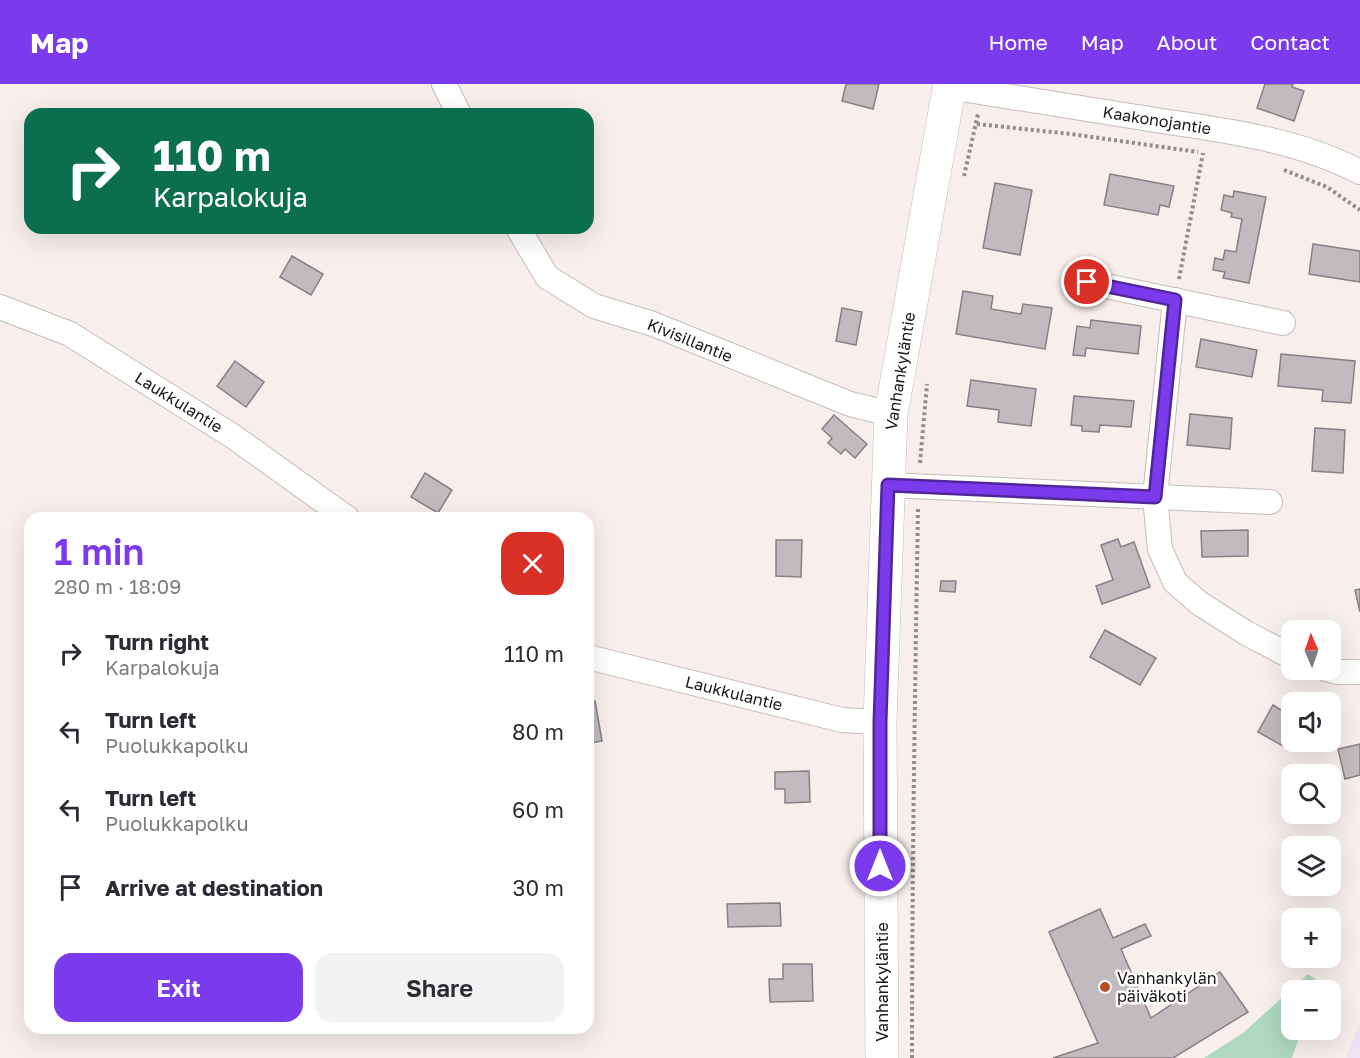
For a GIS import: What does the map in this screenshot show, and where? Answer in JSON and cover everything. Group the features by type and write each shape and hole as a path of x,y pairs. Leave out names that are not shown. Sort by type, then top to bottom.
{"street":[{"path":"444,84 456,108"},
{"name":"Kaakonojantie","path":"950,86 1281,142 1322,154 1360,172"},
{"name":"Vanhankyläntie","path":"882,1058 880,722 903,485 891,414 950,86"},
{"name":"Kivisillantie","path":"522,234 547,277 594,306 653,324 850,404 891,414"},
{"path":"1087,282 1283,323"},
{"path":"1175,300 1155,497 1160,549 1175,582 1199,603 1246,633 1281,651"},
{"name":"Laukkulantie","path":"0,307 70,334 234,437 339,512"},
{"path":"903,485 1270,502"},
{"name":"Laukkulantie","path":"594,658 842,720 880,722"},
{"path":"1341,672 1360,672"}],"path":[{"path":"963,180 982,93"},
{"path":"977,124 1071,134 1214,155"},
{"path":"1175,300 1203,153"},
{"path":"1277,167 1327,187 1360,210"},
{"path":"912,1058 912,843 903,485 928,374"}],"shaded area":[{"path":"1360,1023 1360,1058 1346,1058"}],"green space":[{"path":"1308,974 1317,980 1301,980"},
{"path":"1281,999 1281,1040 1298,1040 1292,1058 1204,1058 1243,1033"}],"building":[{"path":"846,84 879,84 873,109 842,101"},
{"path":"1265,84 1293,84 1292,87 1304,91 1294,121 1257,108"},
{"path":"1110,174 1174,186 1169,207 1160,205 1158,215 1104,205"},
{"path":"995,183 1032,190 1020,255 983,248"},
{"path":"1234,191 1266,197 1249,283 1223,278 1225,272 1213,270 1215,258 1223,260 1225,250 1236,252 1242,219 1231,217 1232,213 1221,210 1224,195 1233,197"},
{"path":"1313,244 1360,251 1360,282 1309,274"},
{"path":"292,256 323,274 311,295 280,277"},
{"path":"963,291 993,296 991,309 1021,314 1023,304 1052,308 1045,349 956,334"},
{"path":"842,308 862,312 856,345 836,341"},
{"path":"1091,320 1141,326 1138,354 1086,348 1085,356 1073,355 1077,326 1090,328"},
{"path":"1201,339 1257,350 1252,377 1196,367"},
{"path":"1281,354 1355,361 1351,403 1322,401 1323,390 1278,386"},
{"path":"235,361 264,382 246,407 217,386"},
{"path":"971,380 1036,389 1031,426 998,422 999,410 967,406"},
{"path":"1074,396 1134,401 1131,427 1100,425 1099,432 1082,431 1082,426 1071,425"},
{"path":"1190,414 1232,418 1230,449 1187,445"},
{"path":"834,415 867,444 855,458 845,449 841,454 828,443 832,438 822,429"},
{"path":"1315,428 1345,430 1343,473 1312,471"},
{"path":"425,473 452,490 439,512 411,497"},
{"path":"1248,530 1248,556 1202,557 1201,531"},
{"path":"1118,539 1121,547 1134,542 1150,587 1102,604 1096,586 1113,580 1101,545"},
{"path":"776,540 802,540 801,577 776,576"},
{"path":"941,581 956,581 955,592 940,591"},
{"path":"1360,589 1360,612 1355,590"},
{"path":"1105,630 1156,658 1140,685 1090,657"},
{"path":"594,701 602,741 594,742"},
{"path":"1273,705 1281,710 1281,745 1258,732"},
{"path":"1360,744 1360,775 1345,779 1339,752 1341,752 1341,748"},
{"path":"809,771 810,802 785,803 785,789 775,789 775,772"},
{"path":"780,903 781,926 728,927 727,904"},
{"name":"Vanhankylän päiväkoti","path":"1100,909 1113,938 1145,924 1151,936 1121,949 1151,1018 1220,972 1248,1012 1173,1058 1053,1058 1098,1043 1049,932"},
{"path":"783,964 812,964 813,1001 770,1002 769,979 783,979"}],"place":[{"name":"Vanhankylän päiväkoti","path":"1105,987"}],"route":[{"path":"880,866 880,722 888,485 1155,497 1175,300 1087,282"}]}
